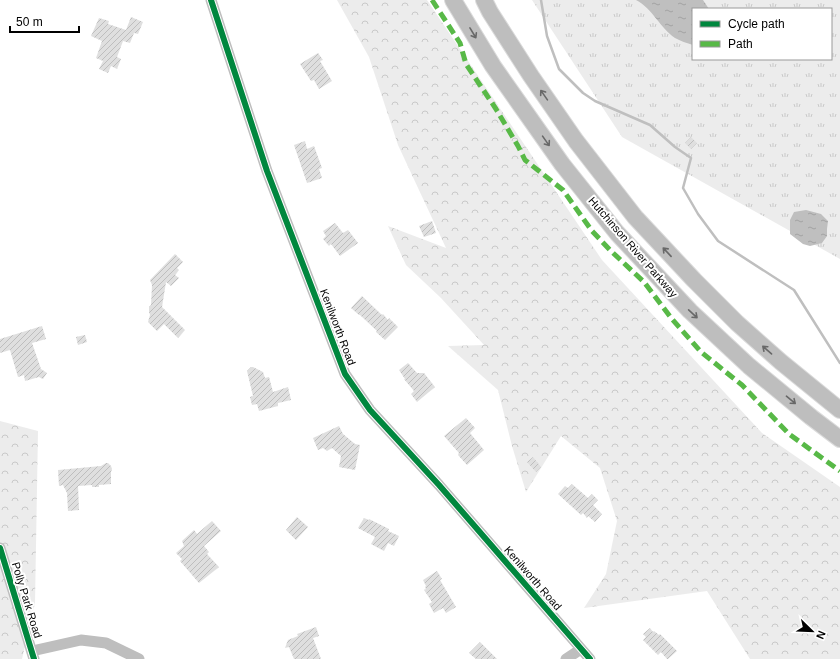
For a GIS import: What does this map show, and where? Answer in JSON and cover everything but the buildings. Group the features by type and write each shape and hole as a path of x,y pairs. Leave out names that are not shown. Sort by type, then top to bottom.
{"highway":[{"name":"Hutchinson River Parkway","path":"453,0 493,66 562,164 617,233 695,316 749,366 840,439"},
{"name":"Hutchinson River Parkway","path":"484,0 490,12 540,89 576,141 636,217 694,280 737,323 776,358 840,410"}],"street":[{"name":"Kenilworth Road","path":"211,0 267,171 345,374 370,410 439,485 590,659"},
{"name":"Polly Park Road","path":"0,548 33,655"},
{"path":"33,655 81,640 106,643 139,659"},
{"path":"566,659 581,649"}],"green space":[{"path":"337,0 427,0 602,260 762,433 840,487 840,659 750,659 707,591 584,608 606,574 617,521 600,468 561,436 526,492 512,446 498,390 448,346 484,345 441,298 406,265 388,226 446,248 398,145 369,57"},
{"path":"532,0 840,0 840,259 622,137"},
{"path":"0,421 38,431 35,603 22,659 0,659"}],"water":[{"path":"636,0 703,0 708,8 692,8 692,45 677,39 670,34 642,4"},
{"path":"806,210 821,214 828,221 827,236 822,243 810,246 803,244 790,234 790,220 794,212"}],"waterway":[{"path":"541,0 547,36 559,69 583,93 595,101 650,125 675,147 691,158 683,188 698,214 718,241 794,290 840,363"}],"marked path":[{"path":"432,0 460,43 466,64 496,109 525,160 563,190 592,231 644,282 672,319 701,352 742,385 789,434 840,471"}],"cycle path":[{"path":"211,0 267,171 345,374 370,410 439,485 590,659"},
{"path":"0,548 34,659"}]}
